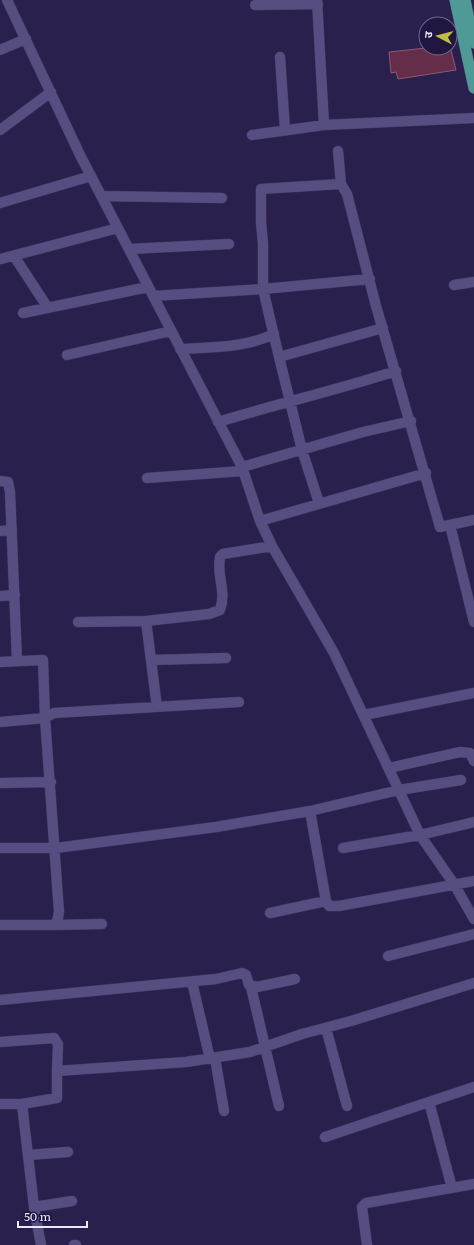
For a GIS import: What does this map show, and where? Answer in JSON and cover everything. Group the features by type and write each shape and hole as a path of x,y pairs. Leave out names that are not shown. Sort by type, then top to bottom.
{"main road":[{"path":"455,0 474,88"},
{"path":"465,0 474,43"}],"street":[{"path":"7,0 101,196 242,469 260,521 272,546 334,653 420,835 454,884 474,919"},
{"path":"255,5 317,2 324,125"},
{"path":"0,50 26,38"},
{"path":"280,57 285,130"},
{"path":"0,130 51,92"},
{"path":"252,135 324,125 474,118"},
{"path":"338,151 342,184 347,194 383,328 426,473 440,527 474,520"},
{"path":"0,203 91,176"},
{"path":"319,504 302,450 289,401 264,289 261,222 262,189 342,184"},
{"path":"101,196 222,198"},
{"path":"1,259 118,228"},
{"path":"129,249 229,244"},
{"path":"14,256 48,308"},
{"path":"153,296 264,289 370,279"},
{"path":"454,285 474,282"},
{"path":"23,313 148,287"},
{"path":"279,357 383,328"},
{"path":"68,355 171,330"},
{"path":"180,349 240,345 274,334"},
{"path":"218,422 289,401 341,389 396,371"},
{"path":"147,478 242,469 302,450 411,421"},
{"path":"260,521 426,473"},
{"path":"0,481 8,482 12,530 17,661"},
{"path":"450,525 474,622"},
{"path":"0,531 12,530"},
{"path":"78,622 146,621 209,614 220,610 224,596 219,562 220,557 223,554 272,546"},
{"path":"0,596 15,595"},
{"path":"146,621 157,707"},
{"path":"151,660 226,658"},
{"path":"0,662 43,660 59,912 57,923 52,925"},
{"path":"364,715 474,693"},
{"path":"0,722 46,718 54,713 238,702"},
{"path":"389,768 460,752 470,753 474,761"},
{"path":"0,848 56,848 216,827 310,811 399,790 461,780"},
{"path":"0,783 51,782"},
{"path":"310,811 326,902 328,906 339,906 474,881"},
{"path":"343,848 420,835 474,822"},
{"path":"270,913 326,902"},
{"path":"0,925 102,924"},
{"path":"388,956 474,934"},
{"path":"0,1000 192,982 216,979 242,973 246,975 252,987 279,1106"},
{"path":"252,987 295,979"},
{"path":"192,982 224,1111"},
{"path":"57,1071 186,1062 250,1052 474,983"},
{"path":"326,1028 347,1106"},
{"path":"0,1042 54,1038 58,1044 57,1098 22,1104 0,1104"},
{"path":"325,1137 474,1087"},
{"path":"429,1102 452,1188"},
{"path":"22,1104 34,1206 41,1245"},
{"path":"28,1155 68,1152"},
{"path":"367,1245 362,1207 366,1203 474,1184"},
{"path":"34,1206 72,1202"}],"building":[{"path":"418,49 418,56 452,56 456,70 398,79 396,72 391,73 389,52"}]}
